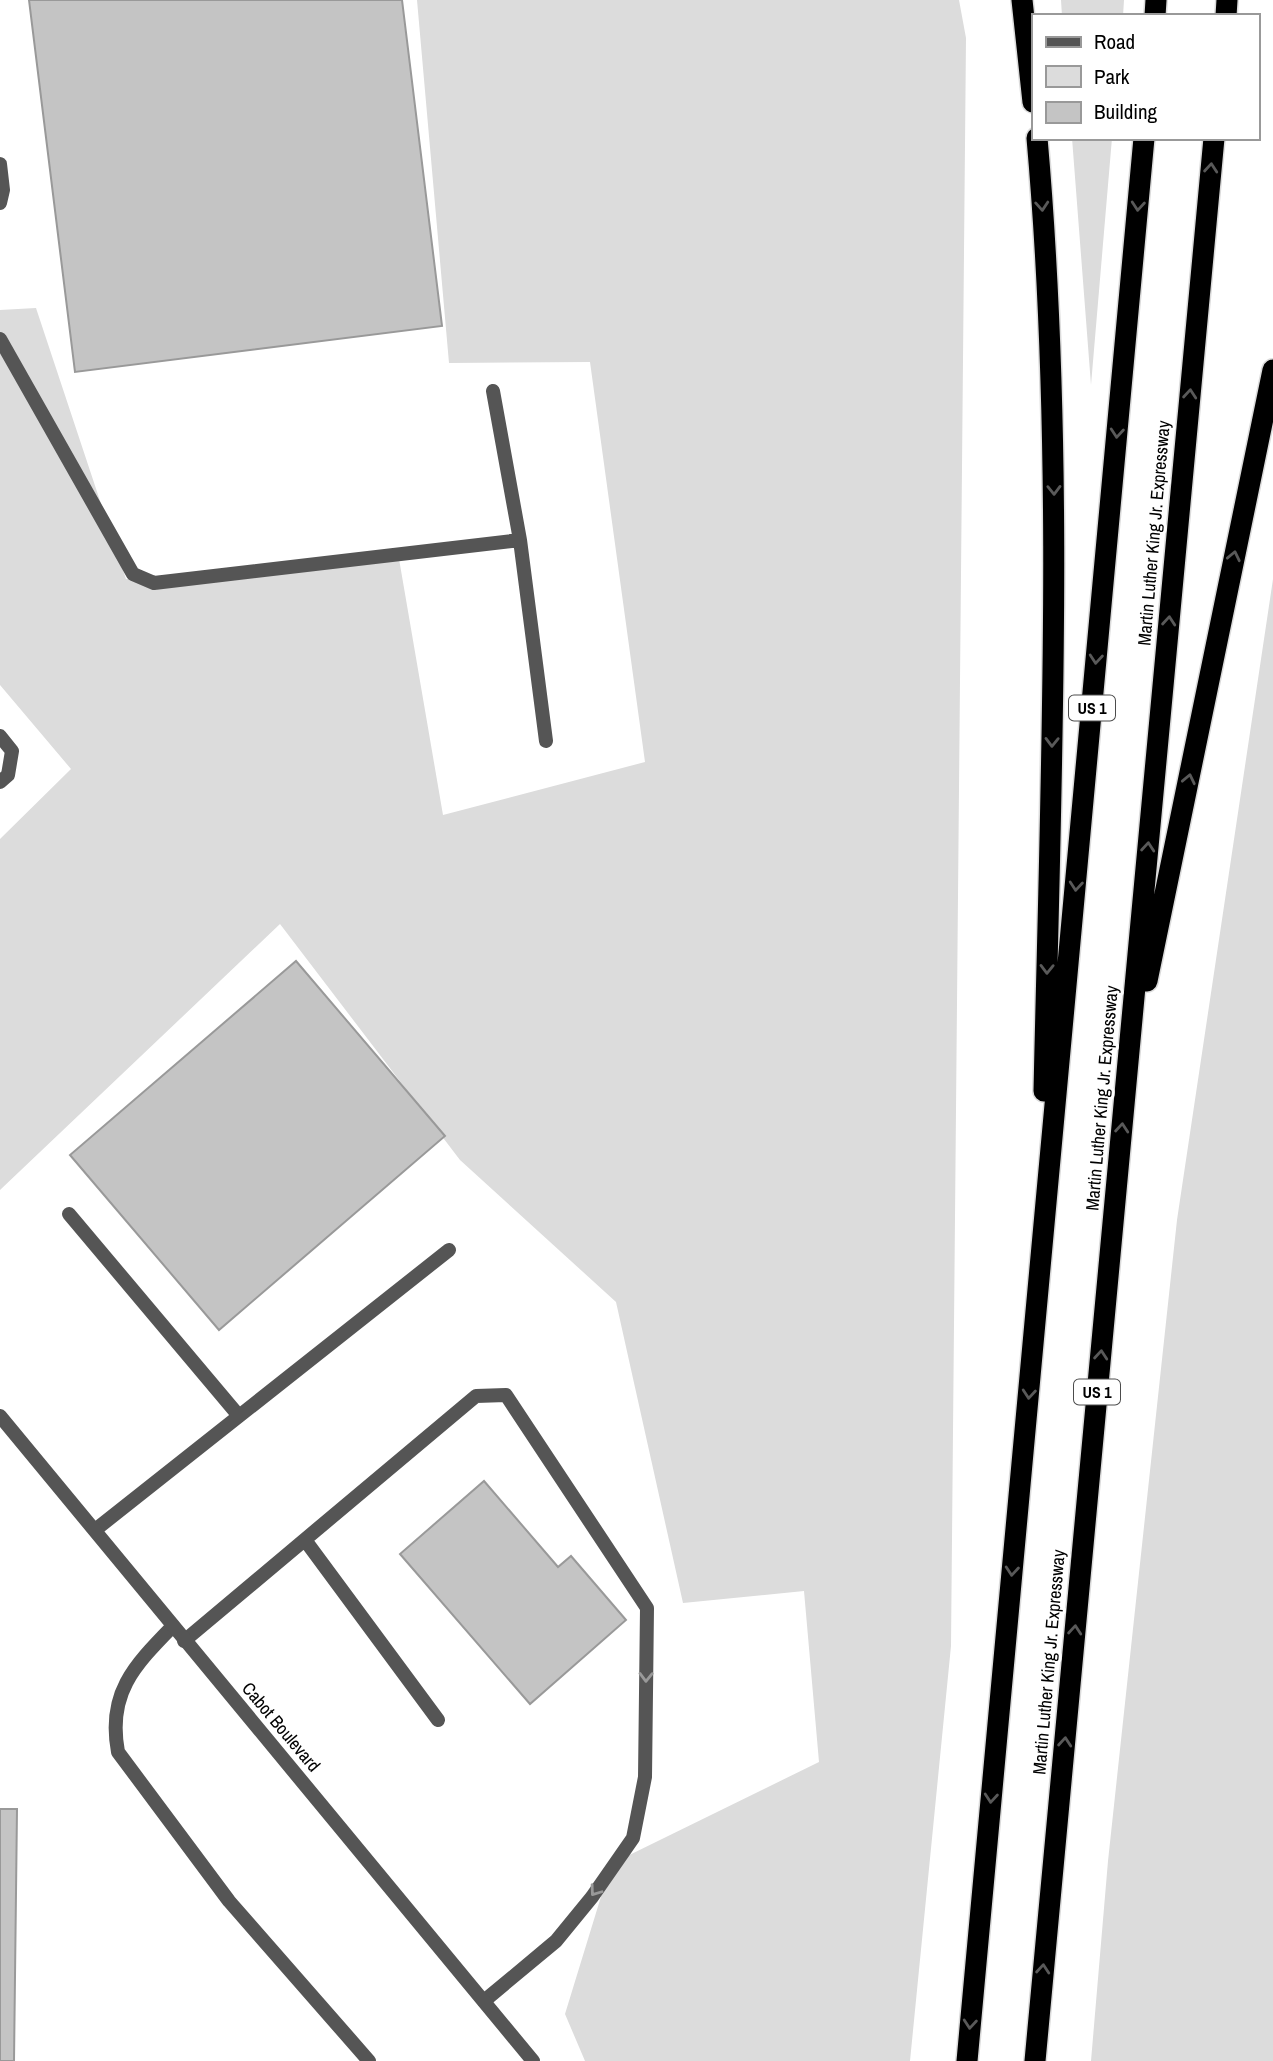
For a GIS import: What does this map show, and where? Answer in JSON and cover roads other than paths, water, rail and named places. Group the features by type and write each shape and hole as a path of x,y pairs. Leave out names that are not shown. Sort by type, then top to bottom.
{"highway":[{"path":"1022,0 1032,93"},
{"path":"1037,140 1049,312 1055,547 1040,1277"},
{"name":"US 1","path":"967,2061 1144,140"},
{"name":"Martin Luther King Jr. Expressway","path":"1035,2061 1214,140"},
{"path":"1126,1086 1273,369"}],"street":[{"path":"0,164 3,190 0,203"},
{"path":"0,340 133,573 154,583 520,541"},
{"path":"493,391 520,541 546,741"},
{"path":"0,736 12,751 8,775 0,782"},
{"path":"69,1214 239,1416"},
{"path":"95,1530 449,1250"},
{"path":"184,1641 476,1396 506,1395 647,1608 645,1777 633,1838 556,1941 484,2001"},
{"name":"Cabot Boulevard","path":"0,1416 533,2061"},
{"path":"305,1540 438,1720"},
{"path":"173,1626 144,1657 120,1692 115,1734 118,1752 229,1901 369,2061"}]}
